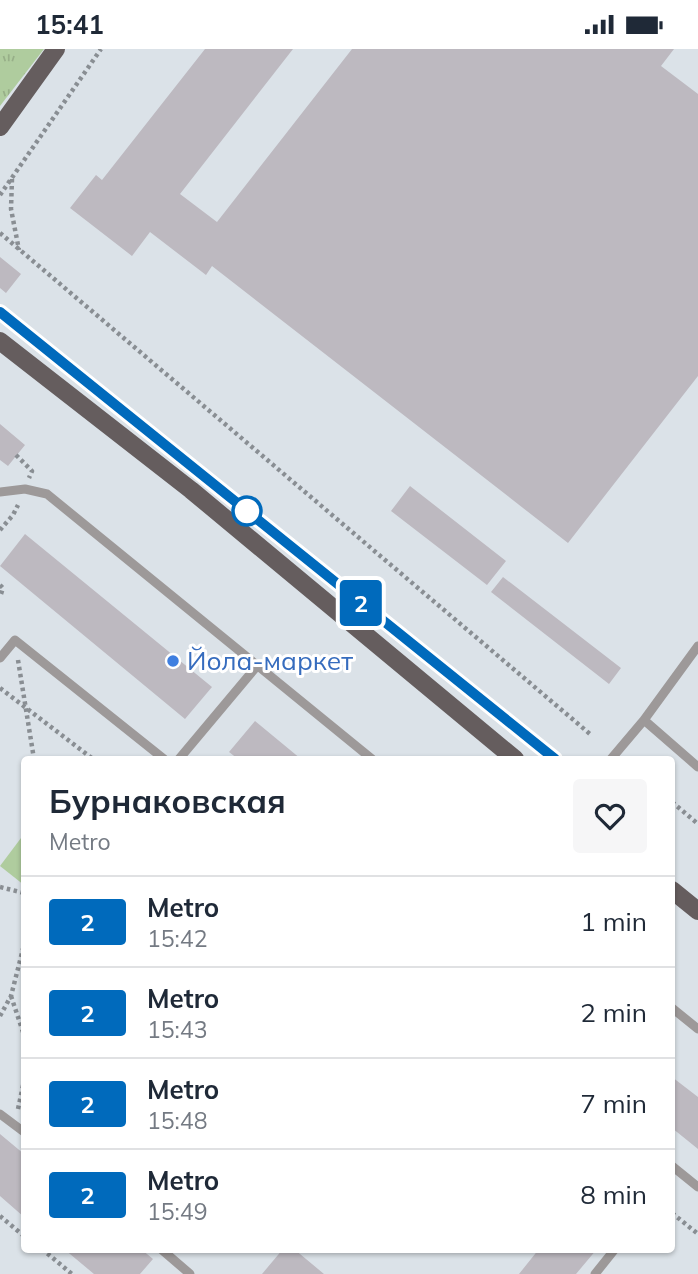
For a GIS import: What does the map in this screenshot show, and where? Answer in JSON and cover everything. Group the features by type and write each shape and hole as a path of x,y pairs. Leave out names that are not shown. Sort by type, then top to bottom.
{"main road":[{"path":"0,127 57,49"},
{"path":"1,342 191,490 511,756"},
{"path":"675,892 698,911"}],"lane":[{"path":"0,492 26,489 47,494 368,756"},
{"path":"0,658 15,640 160,756"},
{"path":"614,756 644,720 698,646"},
{"path":"182,756 257,666"},
{"path":"644,720 698,767"},
{"path":"675,1010 698,1029"},
{"path":"0,1114 21,1129"},
{"path":"676,1170 698,1187"},
{"path":"166,1253 190,1274"},
{"path":"595,1274 612,1253"}],"path":[{"path":"0,195 101,49"},
{"path":"12,178 11,209 20,251"},
{"path":"0,233 590,734"},
{"path":"0,585 3,588 0,597"},
{"path":"15,640 34,756"},
{"path":"0,688 89,756"},
{"path":"675,805 698,824"},
{"path":"0,887 21,892"},
{"path":"0,1016 11,996 21,957"},
{"path":"11,996 21,1026"},
{"path":"15,1123 21,1095"},
{"path":"675,1215 698,1234"},
{"path":"0,1216 21,1234"},
{"path":"47,1253 72,1274"}],"green space":[{"path":"0,49 44,49 0,106"},
{"path":"21,838 21,883 0,866"}],"building":[{"path":"205,49 293,49 180,194 217,222 352,49 674,49 661,66 698,94 698,376 568,543 212,266 206,275 150,232 132,256 70,208 96,175 102,180"},
{"path":"0,257 21,274 6,293 0,288"},
{"path":"0,424 25,445 8,466 0,460"},
{"path":"410,486 506,561 487,585 391,511"},
{"path":"25,534 212,687 185,719 0,566"},
{"path":"503,577 621,668 609,684 491,592"},
{"path":"255,721 297,756 234,756 229,752"},
{"path":"675,1079 698,1097 698,1149 675,1130"},
{"path":"0,1134 21,1152 21,1214 0,1196"},
{"path":"69,1253 146,1253 153,1259 140,1274 94,1274"},
{"path":"280,1253 299,1253 324,1274 262,1274"},
{"path":"536,1253 594,1253 576,1274 519,1274"}],"metro line":[{"name":"2","path":"0,312 551,756"}],"place":[{"name":"Йола-маркет","path":"173,661"}]}
